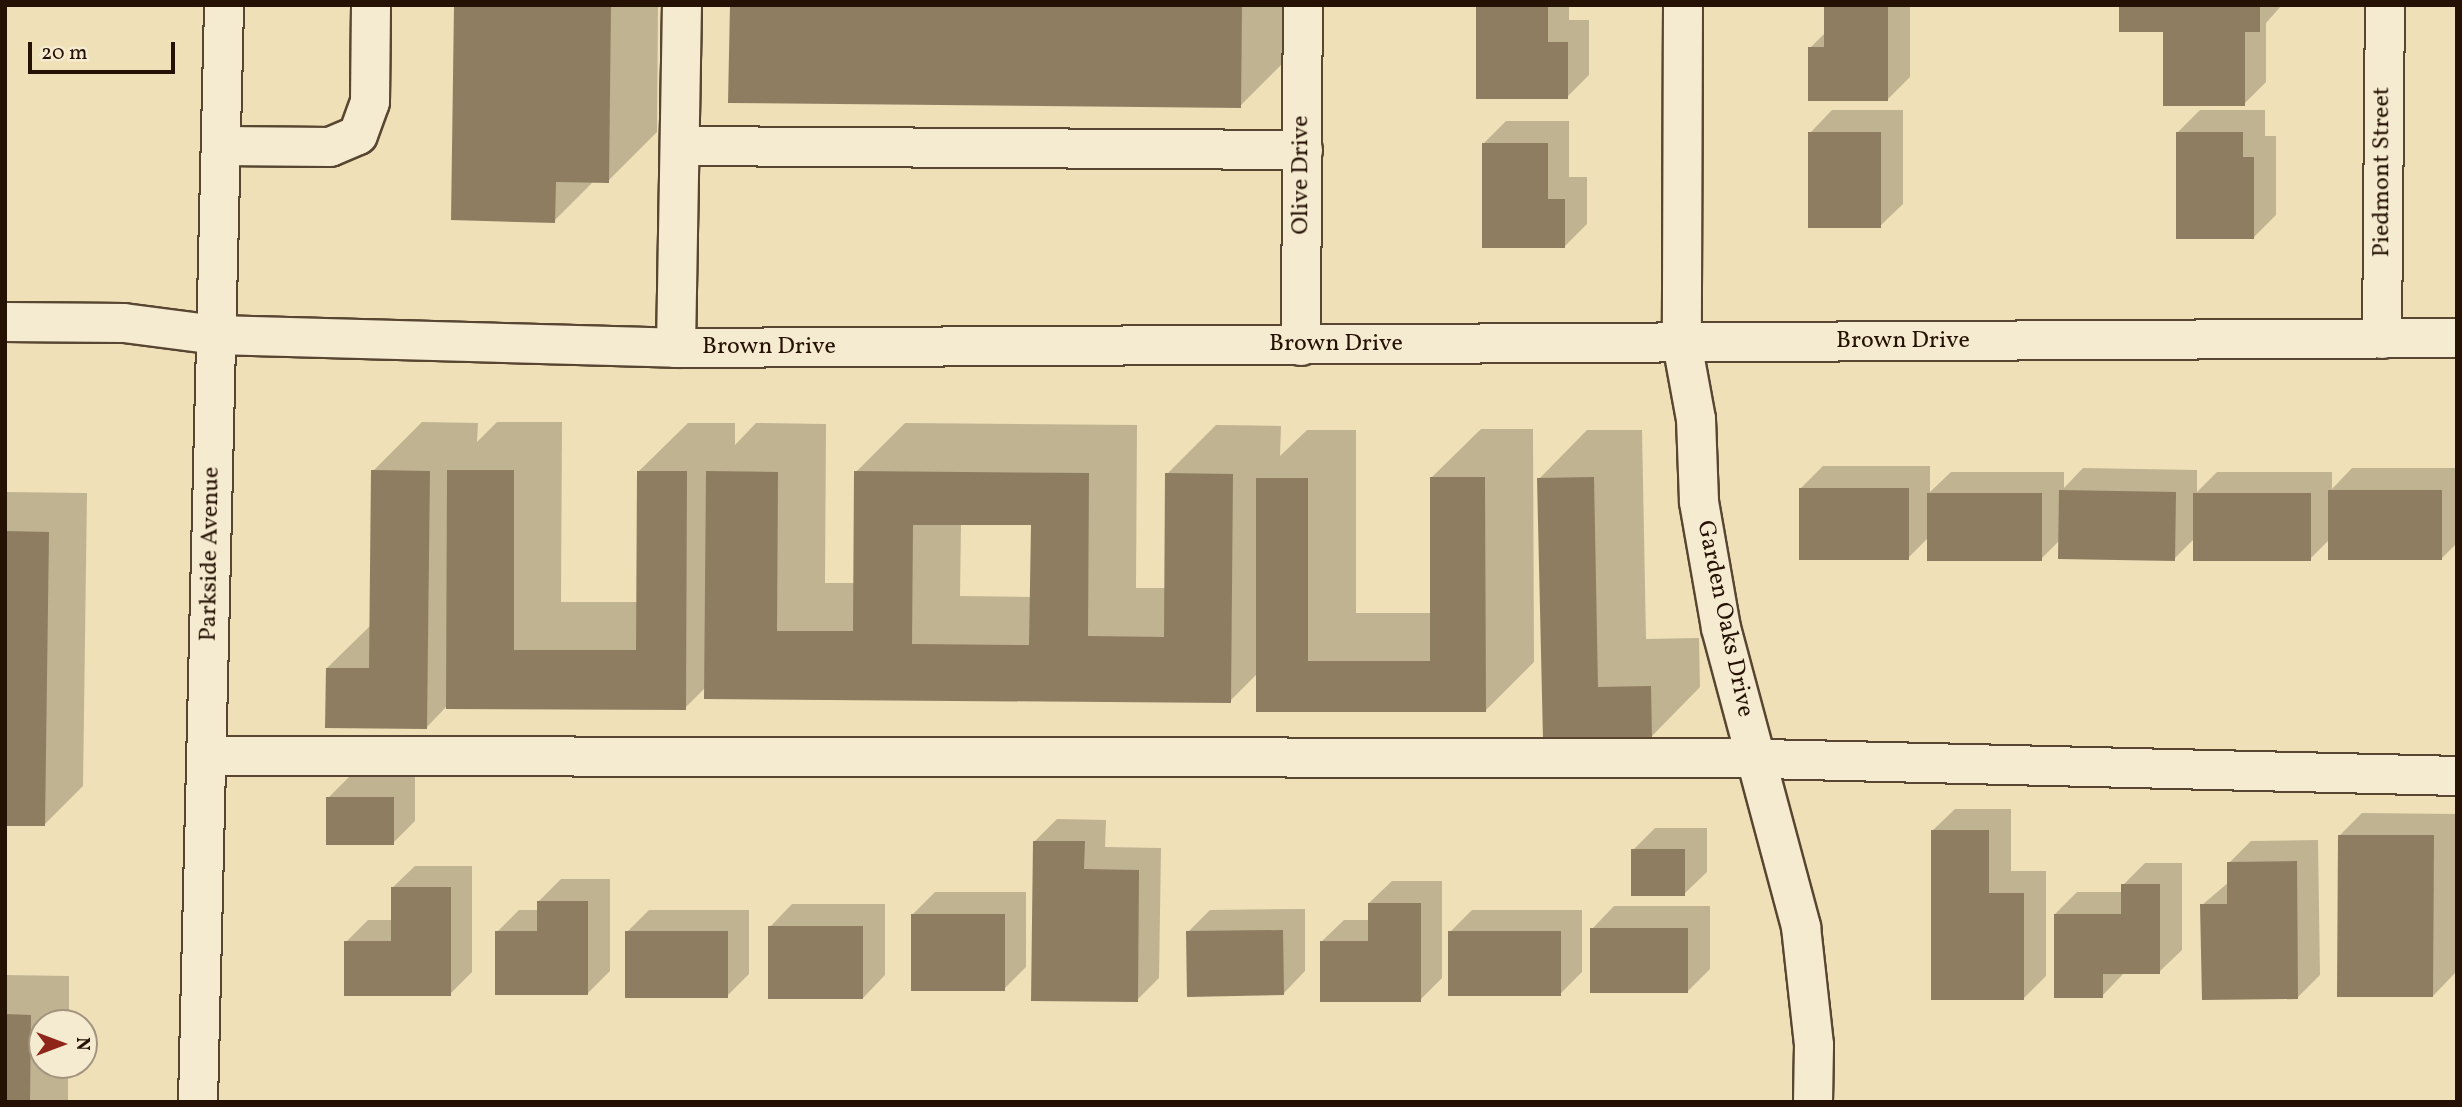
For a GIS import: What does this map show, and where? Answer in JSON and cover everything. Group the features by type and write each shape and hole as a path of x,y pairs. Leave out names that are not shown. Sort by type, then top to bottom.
{"street":[{"name":"Parkside Avenue","path":"198,1102 224,5"},
{"path":"221,146 330,147 358,135 370,102 371,5"},
{"path":"676,348 682,5"},
{"name":"Olive Drive","path":"1301,345 1303,5"},
{"name":"Garden Oaks Drive","path":"1683,5 1682,344 1696,419 1699,502 1721,628 1801,927 1814,1045 1813,1102"},
{"name":"Piedmont Street","path":"2382,339 2385,5"},
{"path":"680,146 1303,150"},
{"name":"Brown Drive","path":"5,321 124,323 216,335 676,348 2457,338"},
{"path":"207,756 1757,759 2457,776"}],"building":[{"path":"454,5 611,5 609,183 556,182 555,223 451,220"},
{"path":"730,5 1242,5 1241,108 728,103"},
{"path":"1476,5 1548,5 1548,42 1568,42 1568,99 1476,99"},
{"path":"1824,5 1888,5 1888,101 1808,101 1808,47 1824,47"},
{"path":"2119,5 2260,5 2260,32 2245,32 2245,106 2163,106 2163,32 2119,32"},
{"path":"1808,132 1881,132 1881,228 1808,228"},
{"path":"2176,132 2243,132 2243,157 2254,157 2254,239 2176,239"},
{"path":"1482,143 1548,143 1548,199 1565,199 1565,248 1482,248"},
{"path":"371,470 430,471 427,729 325,728 326,668 369,668"},
{"path":"447,470 514,470 514,650 636,650 637,471 687,471 686,710 446,709"},
{"path":"706,471 778,472 777,631 853,631 854,471 1089,473 1088,636 1164,637 1165,473 1233,474 1231,703 704,699","holes":["913,525 1031,525 1029,645 912,644"]},
{"path":"1430,477 1485,477 1486,712 1256,712 1256,478 1308,478 1308,661 1430,661"},
{"path":"1594,477 1598,687 1651,686 1652,738 1543,740 1537,478"},
{"path":"1799,488 1909,488 1909,560 1799,560"},
{"path":"2059,490 2176,492 2175,561 2058,559"},
{"path":"2328,490 2442,490 2442,560 2328,560"},
{"path":"1927,493 2042,493 2042,561 1927,561"},
{"path":"2193,493 2311,493 2311,561 2193,561"},
{"path":"5,531 49,532 45,826 5,826"},
{"path":"326,797 394,797 394,845 326,845"},
{"path":"1931,830 1989,830 1989,893 2024,893 2024,1000 1931,1000"},
{"path":"2338,835 2434,835 2433,997 2337,997"},
{"path":"1033,841 1085,841 1084,869 1139,870 1138,1002 1031,1001"},
{"path":"1631,849 1685,849 1685,896 1631,896"},
{"path":"2297,861 2298,999 2202,1000 2200,904 2227,904 2227,862"},
{"path":"2121,884 2160,884 2160,974 2103,974 2103,998 2054,998 2054,914 2121,914"},
{"path":"391,887 451,887 451,996 344,996 344,941 391,941"},
{"path":"537,901 588,901 588,995 495,995 495,931 537,931"},
{"path":"1368,903 1421,903 1421,1002 1320,1002 1320,941 1368,941"},
{"path":"911,914 1005,914 1005,991 911,991"},
{"path":"768,926 863,926 863,999 768,999"},
{"path":"1590,928 1688,928 1688,993 1590,993"},
{"path":"1283,930 1284,995 1187,997 1186,931"},
{"path":"625,931 728,931 728,998 625,998"},
{"path":"1448,931 1561,931 1561,996 1448,996"},
{"path":"5,1014 28,1015 30,1102 5,1102"}]}
